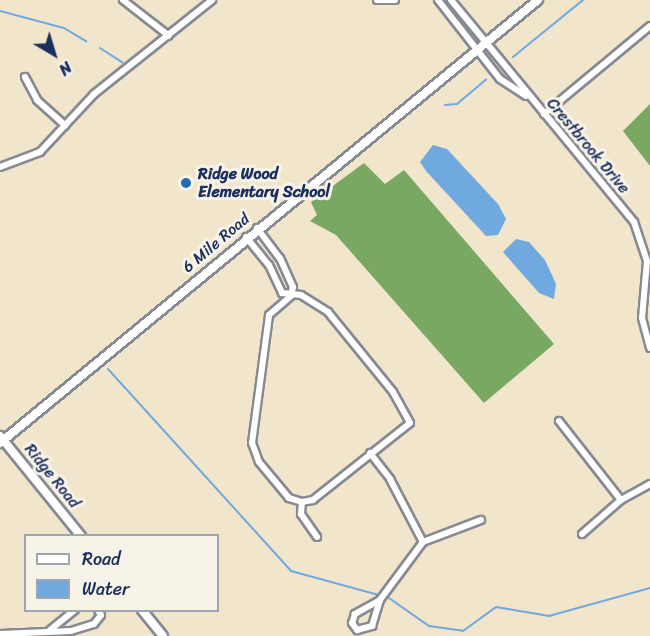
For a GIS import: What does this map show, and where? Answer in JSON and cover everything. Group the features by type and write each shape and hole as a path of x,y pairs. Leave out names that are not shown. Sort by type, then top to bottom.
{"street":[{"path":"123,0 169,36"},
{"path":"0,167 40,152 94,94 212,0"},
{"path":"377,0 395,0"},
{"name":"Crestbrook Drive","path":"438,0 500,79 530,98"},
{"name":"Crestbrook Drive","path":"451,0 634,222 645,248 648,287 642,318 650,348"},
{"name":"6 Mile Road","path":"1,439 538,0"},
{"path":"544,114 650,26"},
{"path":"25,77 37,100 65,125"},
{"path":"246,237 269,265 282,293 291,296 301,295 328,312 393,392 410,423 313,500 302,502 289,498 259,462 252,443 269,315 291,296 293,287 280,258 257,228"},
{"path":"559,421 621,500"},
{"name":"Ridge Road","path":"1,439 79,534"},
{"path":"370,453 390,479 423,542"},
{"path":"582,534 621,500 650,484"},
{"path":"302,502 301,514 317,537"},
{"path":"380,600 355,614 352,623 357,630 372,627 380,600 423,542 482,520"},
{"path":"50,630 72,612"},
{"path":"0,634 87,627 98,620 98,612"},
{"path":"144,612 163,636"}],"green space":[{"path":"650,104 650,166 623,131"},
{"path":"364,163 385,184 404,170 554,344 484,403 336,235 310,221 317,215 311,202"}],"water":[{"path":"433,145 447,149 498,204 506,219 498,235 486,236 426,171 420,162"},
{"path":"516,239 529,242 545,260 556,284 554,299 539,293 503,252"}],"waterway":[{"path":"513,57 583,0"},
{"path":"0,11 64,28 86,41"},
{"path":"100,48 123,63"},
{"path":"445,105 457,104 486,80"},
{"path":"108,369 291,571 379,595"},
{"path":"389,598 429,626 463,631 496,607 549,616 650,588"}],"place":[{"name":"Ridge Wood Elementary School","path":"186,183"}]}
